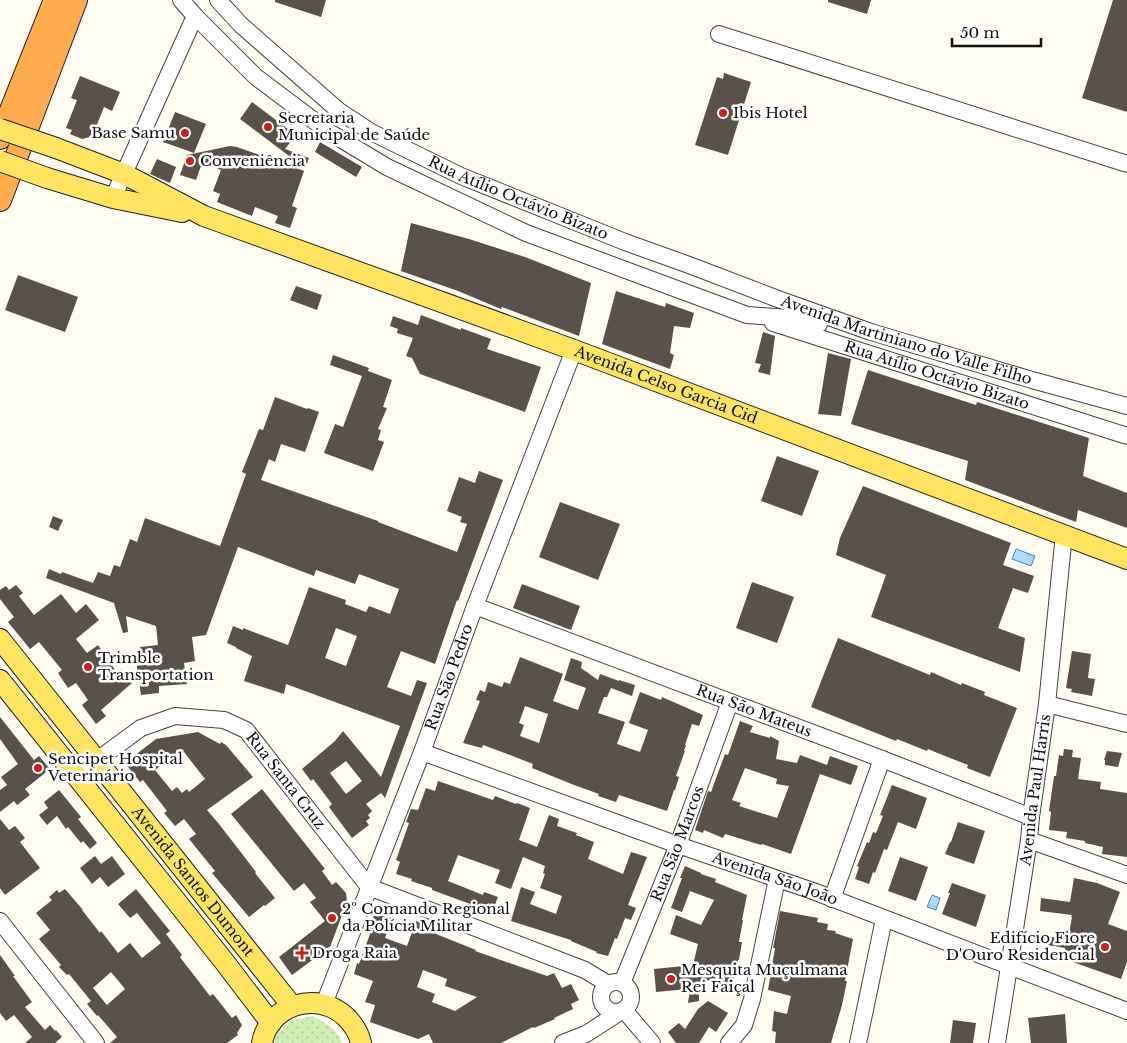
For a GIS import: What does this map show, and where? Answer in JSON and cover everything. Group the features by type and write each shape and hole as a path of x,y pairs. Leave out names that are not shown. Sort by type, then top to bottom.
{"highway":[{"path":"0,138 55,0"},
{"path":"0,200 76,0"}],"main road":[{"name":"Avenida Celso Garcia Cid","path":"0,129 124,174 204,216 574,350 1127,558"},
{"path":"53,180 72,178 79,167 76,156"},
{"name":"Avenida Celso Garcia Cid","path":"0,161 53,180 113,198 204,216"},
{"name":"Avenida Santos Dumont","path":"0,639 292,1006"},
{"name":"Avenida Santos Dumont","path":"0,680 270,1022"},
{"path":"262,1043 263,1036 270,1022 280,1013 292,1006 308,1003 324,1004 340,1011 352,1022 361,1043"}],"street":[{"path":"181,0 256,77 329,132 387,167 450,198 526,233 747,315 802,319 862,338 868,336 871,332"},
{"name":"Rua Atílio Octávio Bizato","path":"218,0 242,25 340,111 372,132 461,176 625,242 689,265"},
{"path":"113,198 195,16"},
{"path":"719,34 1127,164"},
{"name":"Avenida Martiniano do Valle Filho","path":"689,265 871,332 1127,406"},
{"name":"Rua Atílio Octávio Bizato","path":"747,315 1127,436"},
{"name":"Rua São Pedro","path":"324,1004 422,752 475,606 574,350"},
{"name":"Avenida Paul Harris","path":"997,1043 1029,840 1047,704 1065,534"},
{"name":"Rua São Mateus","path":"475,606 1031,817"},
{"name":"Rua São Marcos","path":"615,983 678,845 730,702"},
{"path":"1047,704 1127,724"},
{"name":"Rua Santa Cruz","path":"76,777 141,728 174,716 224,720 246,730 369,887"},
{"name":"Avenida São João","path":"422,752 832,899 1127,1011"},
{"path":"832,899 882,759"},
{"path":"1029,840 1127,875"},
{"path":"729,1043 744,1025 752,999 776,879"},
{"path":"369,887 585,970 629,989 632,998 628,1007 586,1034 563,1043"},
{"path":"858,1043 884,919"},
{"path":"0,921 96,1043"},
{"path":"615,983 602,991 603,1004 610,1011 622,1011 652,1043"},
{"path":"586,1034 603,1004"}],"green space":[{"path":"313,1016 334,1030 342,1043 274,1043 277,1033 292,1020"}],"water":[{"path":"1016,549 1035,556 1031,566 1012,559"},
{"path":"932,895 940,898 936,910 927,907"}],"building":[{"path":"275,0 326,0 321,17 275,2"},
{"path":"828,0 871,0 867,14 828,2"},
{"path":"1113,0 1127,0 1127,112 1082,98"},
{"name":"Ibis Hotel","path":"724,73 751,82 728,155 695,145 717,77 723,79"},
{"path":"80,76 120,92 112,111 104,107 94,132 92,132 90,137 82,139 70,134 72,130 66,128 77,100 71,98"},
{"name":"Secretaria Municipal de Saúde","path":"252,102 296,135 285,149 309,158 305,168 240,119"},
{"name":"Base Samu","path":"175,112 206,124 194,153 163,142"},
{"path":"320,142 362,167 356,177 315,152"},
{"path":"230,146 304,171 292,206 297,208 290,228 275,223 278,216 255,207 252,216 217,202 220,194 213,191 221,170 202,163 196,180 180,175 187,155"},
{"path":"157,159 176,167 170,183 150,174"},
{"path":"411,223 525,257 591,283 579,336 401,271"},
{"path":"18,275 78,297 65,332 5,310"},
{"path":"296,286 322,295 317,310 290,300"},
{"path":"616,291 665,307 666,303 694,313 690,328 674,326 670,353 674,355 670,369 602,344"},
{"path":"421,315 491,339 487,349 541,367 525,412 420,374 412,358 406,356 413,338 397,333 398,329 390,326 393,316 418,325"},
{"path":"763,332 775,336 770,375 758,372 761,364 755,363"},
{"path":"828,353 851,359 841,416 818,414"},
{"path":"333,355 369,368 368,371 392,380 383,407 387,408 378,429 381,430 378,440 384,442 373,471 324,453 335,424 343,427 362,376 330,365"},
{"path":"868,370 976,405 977,402 1089,438 1083,476 1127,493 1127,528 1078,510 1076,522 965,480 968,461 851,424"},
{"path":"275,397 319,412 305,452 281,444 275,462 269,459 261,480 378,521 457,552 467,524 460,522 462,517 447,511 459,477 475,483 479,471 503,480 457,600 435,664 401,651 387,687 411,696 417,680 427,683 385,798 381,793 366,804 372,811 368,815 370,818 366,821 369,825 352,838 329,807 332,804 313,779 311,781 302,769 335,741 343,731 381,777 400,726 286,684 284,694 244,681 252,656 227,643 233,626 288,645 309,587 346,600 345,604 366,612 369,606 390,614 399,589 359,574 355,584 316,570 314,576 238,547 206,635 192,637 195,661 184,663 187,684 159,686 159,693 141,695 135,654 141,654 140,647 158,645 156,626 126,616 128,632 123,633 114,603 46,578 49,569 93,583 98,572 110,576 114,565 120,567 130,539 137,542 145,518 220,546 246,474 242,472 259,429 263,430","holes":["336,628 357,636 346,666 325,658","346,761 362,781 346,794 330,773"]},
{"path":"777,456 819,471 802,516 761,501"},
{"path":"863,486 1011,543 1003,565 1034,576 1028,593 1013,588 998,628 1025,638 1020,672 871,617 886,575 836,555 840,538"},
{"path":"560,502 620,524 598,580 539,557"},
{"path":"53,516 63,520 58,531 49,527"},
{"path":"752,582 794,597 777,643 736,628"},
{"path":"522,584 580,606 571,630 513,608"},
{"path":"16,585 23,593 19,596 34,615 61,594 76,613 86,604 99,620 76,639 87,653 98,645 117,673 121,669 132,683 101,710 106,716 96,724 82,705 88,700 76,683 68,688 58,673 62,670 39,642 30,649 8,622 14,617 0,599 0,590 6,586 9,590"},
{"path":"838,638 930,675 931,672 961,685 962,683 985,692 984,695 1017,708 990,777 967,768 968,765 928,749 927,751 897,739 896,741 811,707"},
{"path":"1072,651 1091,654 1088,678 1095,679 1092,696 1071,692 1072,689 1066,688"},
{"path":"520,657 563,674 553,701 578,710 586,688 564,680 571,658 582,662 581,668 598,680 600,674 635,685 632,696 611,688 607,697 604,697 598,713 625,722 617,744 640,752 648,730 629,723 640,692 661,700 662,697 703,715 699,726 692,724 676,776 679,777 667,811 619,795 616,802 598,796 599,794 532,768 533,764 483,745 482,748 463,743 480,701 476,700 480,690 485,692 488,682 502,687 504,682 510,684","holes":["525,706 548,714 539,743 520,736 524,725 519,723"]},
{"path":"0,717 34,760 39,756 50,769 25,789 30,795 17,805 14,801 0,812 0,790 7,785 1,777 18,764 0,739"},
{"path":"740,721 753,726 750,732 770,738 770,736 779,741 776,759 797,763 800,755 827,765 830,756 858,766 851,785 820,774 791,854 725,834 723,838 704,830 703,833 695,830 708,791 711,792 725,754 728,755","holes":["745,768 777,779 776,784 789,786 777,818 739,806 741,803 732,800"]},
{"path":"198,732 220,744 221,742 226,745 253,777 207,810 275,898 249,917 212,873 215,871 189,839 196,834 184,819 175,826 164,813 167,811 143,780 140,782 125,763 156,739","holes":["184,752 205,779 189,792 187,789 182,793 177,787 172,791 155,770 169,759 172,762"]},
{"path":"1064,749 1073,750 1072,757 1081,758 1078,779 1101,782 1100,789 1127,793 1127,857 1102,854 1103,847 1085,843 1085,841 1066,838 1067,832 1049,830 1051,812 1049,811 1054,776 1056,776 1059,755 1063,756"},
{"path":"1107,751 1122,753 1118,767 1105,765 1104,760"},
{"path":"438,781 493,800 495,796 530,808 519,840 537,847 549,815 559,819 557,826 577,833 576,835 594,842 588,859 623,874 631,852 647,857 628,905 636,908 631,920 625,918 608,956 596,953 571,940 511,921 521,887 535,892 530,904 556,914 562,896 540,888 545,874 543,873 545,866 523,857 511,889 495,883 500,870 458,855 448,881 483,895 484,892 498,897 492,912 432,890 432,888 411,881 412,879 396,874 400,862 396,860 409,823 406,822 411,809 418,810 426,788 435,791"},
{"path":"892,785 927,798 916,829 898,822 887,850 884,849 869,884 855,879 859,867 857,866 867,842 869,843 873,832 876,833 883,816 880,815"},
{"path":"262,789 325,869 322,871 332,885 336,882 346,893 347,902 330,947 292,975 279,957 325,921 310,902 316,898 304,883 294,891 231,814"},
{"path":"59,790 81,817 78,819 97,843 90,849 83,841 81,843 68,827 66,829 57,816 47,825 39,815 48,808 44,802"},
{"path":"0,819 9,830 15,826 25,838 20,842 40,868 5,895 0,888"},
{"path":"958,822 985,831 974,864 945,854"},
{"path":"95,856 101,864 112,856 125,874 108,887 100,877 92,884 80,868"},
{"path":"900,857 928,867 916,901 888,891"},
{"path":"685,866 716,879 715,882 747,895 739,942 742,942 739,960 732,985 701,979 698,988 656,992 654,969 693,965 698,944 670,934 676,915 701,925 714,900 690,891 682,912 671,908"},
{"path":"1074,878 1097,883 1120,892 1108,924 1127,931 1127,962 1121,979 1064,959 1065,948 1042,944 1043,936 1068,939 1072,915 1040,911 1041,898 1070,902"},
{"path":"952,883 986,895 976,927 942,914"},
{"path":"65,889 118,953 130,943 142,958 161,943 137,913 130,918 118,904 136,889 170,931 166,934 182,955 180,957 210,996 213,994 232,1018 236,1015 242,1025 237,1033 238,1035 227,1043 110,1043 117,1037 87,1004 91,1001 69,974 67,975 59,967 61,965 39,939 50,930 36,913 52,900 49,897 57,890 59,893","holes":["111,972 125,989 107,1005 93,988"]},
{"path":"780,911 818,918 817,922 828,924 827,930 836,931 835,933 853,939 842,1005 831,1043 775,1043 776,1032 772,1031 774,1011 787,1014 791,996 768,990"},
{"path":"375,913 392,918 385,938 407,946 416,921 438,930 436,934 475,951 547,976 554,973 562,988 571,984 579,1000 571,1004 573,1009 555,1019 533,1027 501,1043 433,1043 429,1034 418,1039 370,1022 375,1005 365,1002 373,981 354,974 370,934 367,932","holes":["423,970 447,979 445,986 477,997 455,1011 432,1002 435,994 417,987"]},
{"path":"0,955 32,1002 25,1007 45,1030 50,1025 62,1037 55,1043 25,1043 32,1037 14,1015 6,1021 0,1013"},
{"path":"690,989 699,995 699,1001 688,1003"},
{"path":"708,1001 728,1013 716,1032 709,1027 699,1043 676,1043 668,1032 679,1023 685,1029 698,1009"},
{"path":"1065,1014 1067,1043 1031,1043 1028,1018"},
{"path":"953,1020 976,1023 973,1043 950,1043"}],"place":[{"name":"Ibis Hotel","path":"723,113"},
{"name":"Secretaria Municipal de Saúde","path":"268,127"},
{"name":"Base Samu","path":"185,133"},
{"name":"Conveniência","path":"190,161"},
{"name":"Trimble Transportation","path":"88,667"},
{"name":"Sencipet Hospital Veterinário","path":"38,768"},
{"name":"2º Comando Regional da Polícia Militar","path":"332,918"},
{"name":"Edifício Fiore D'Ouro Residencial","path":"1105,947"},
{"name":"Droga Raia","path":"302,953"},
{"name":"Mesquita Muçulmana Rei Faiçal","path":"671,979"}]}
